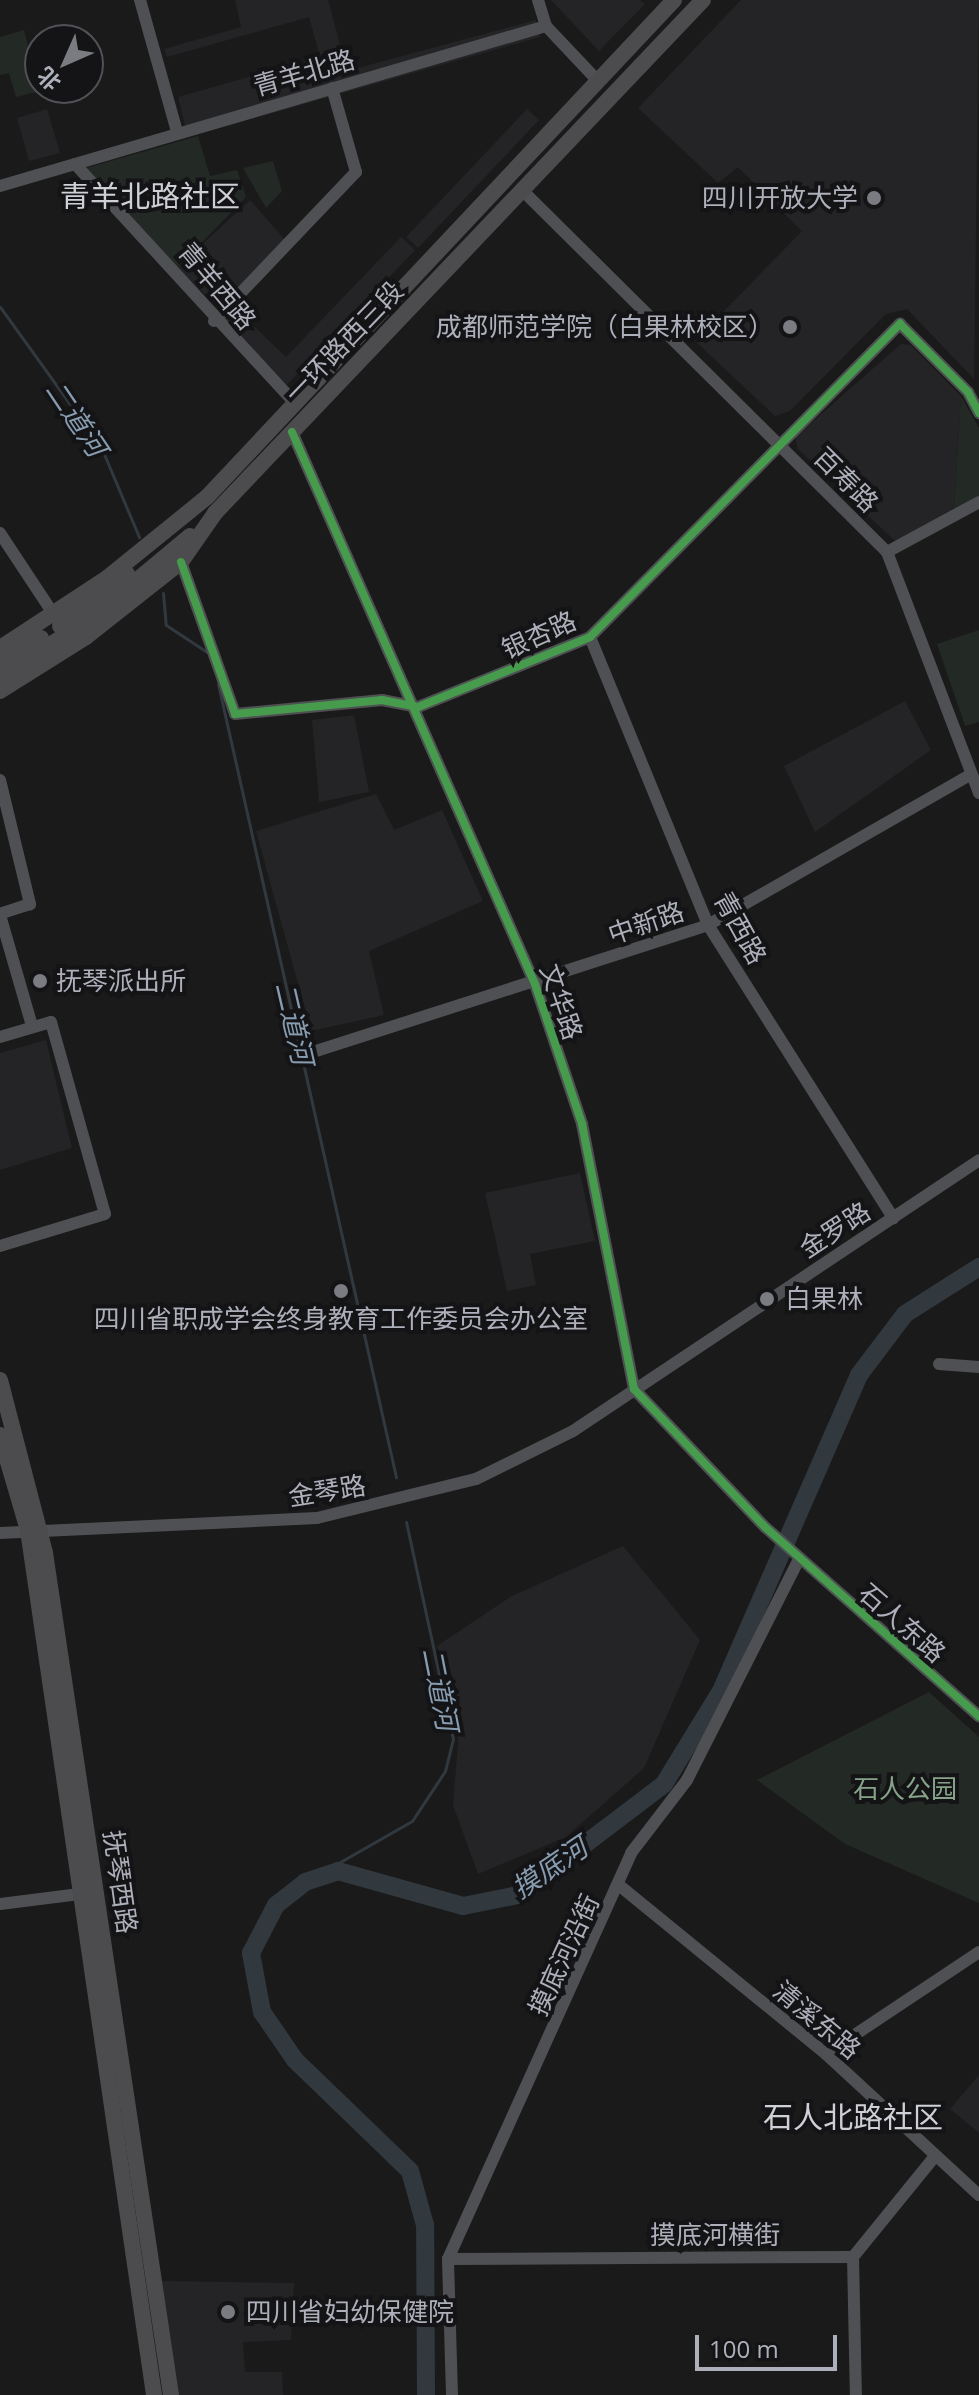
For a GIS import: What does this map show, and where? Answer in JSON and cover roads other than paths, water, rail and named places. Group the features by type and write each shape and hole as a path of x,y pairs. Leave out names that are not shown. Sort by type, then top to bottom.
{"main road":[{"name":"一环路西三段","path":"0,648 54,615 207,497 292,400 674,0"},
{"name":"一环路西三段","path":"0,691 86,637 181,562 215,513 703,0"},
{"path":"0,661 113,596 207,497"},
{"path":"0,675 113,596 215,513"},
{"name":"抚琴西路","path":"0,1380 34,1530 171,2395"},
{"name":"抚琴西路","path":"0,1435 34,1530 79,1894 154,2395"}],"street":[{"path":"140,0 177,132"},
{"path":"538,0 546,26 597,80"},
{"name":"青羊北路","path":"0,186 546,26"},
{"path":"214,321 356,172 332,88"},
{"name":"青羊西路","path":"75,164 203,298 214,321 292,400"},
{"name":"百寿路","path":"522,190 887,552 968,776 979,793"},
{"name":"银杏路","path":"418,707 590,637 900,324 968,392 979,413"},
{"name":"文华路","path":"292,432 418,707 535,984 582,1124 634,1389"},
{"path":"887,552 979,502"},
{"path":"0,533 54,615"},
{"path":"181,562 235,714 382,700 418,707"},
{"name":"青西路","path":"590,637 708,925 893,1218"},
{"name":"中新路","path":"313,1052 535,984 708,925 968,776"},
{"path":"0,780 30,904 0,914 32,1026"},
{"path":"0,1037 51,1022 105,1214 0,1246"},
{"name":"金罗路","path":"634,1389 979,1160"},
{"path":"939,1364 979,1367"},
{"path":"634,1389 799,1559"},
{"name":"金琴路","path":"0,1533 242,1525 354,1512 525,1459 634,1389"},
{"name":"石人东路","path":"799,1559 979,1716"},
{"name":"摸底河沿街","path":"452,2395 448,2259 620,1886 631,1853 687,1780 799,1559"},
{"name":"清溪东路","path":"620,1886 826,2054 979,2195"},
{"path":"0,1904 79,1894"},
{"path":"826,2054 979,1952"},
{"path":"856,2395 853,2257 935,2156"},
{"name":"摸底河横街","path":"448,2259 853,2257"}],"waterway":[{"name":"二道河","path":"0,307 101,447 139,537"},
{"name":"二道河","path":"163,593 166,625 207,652"},
{"name":"二道河","path":"218,684 396,1477"},
{"name":"摸底河","path":"426,2395 425,2225 410,2171 295,2060 262,2012 251,1953 276,1905 305,1882 338,1871 463,1906 518,1895 664,1784 721,1691 859,1375 905,1314 979,1267"},
{"name":"二道河","path":"305,1882 412,1821 445,1771 453,1739 406,1522"}],"place":[{"name":"四川开放大学","path":"874,198"},
{"name":"成都师范学院（白果林校区）","path":"790,327"},
{"name":"抚琴派出所","path":"40,981"},
{"name":"四川省职成学会终身教育工作委员会办公室","path":"341,1291"},
{"name":"白果林","path":"767,1299"},
{"name":"四川省妇幼保健院","path":"228,2312"}],"district":[{"name":"青羊北路社区","path":"150,196"},
{"name":"石人北路社区","path":"853,2117"}],"park label":[{"name":"石人公园","path":"905,1789"}]}
